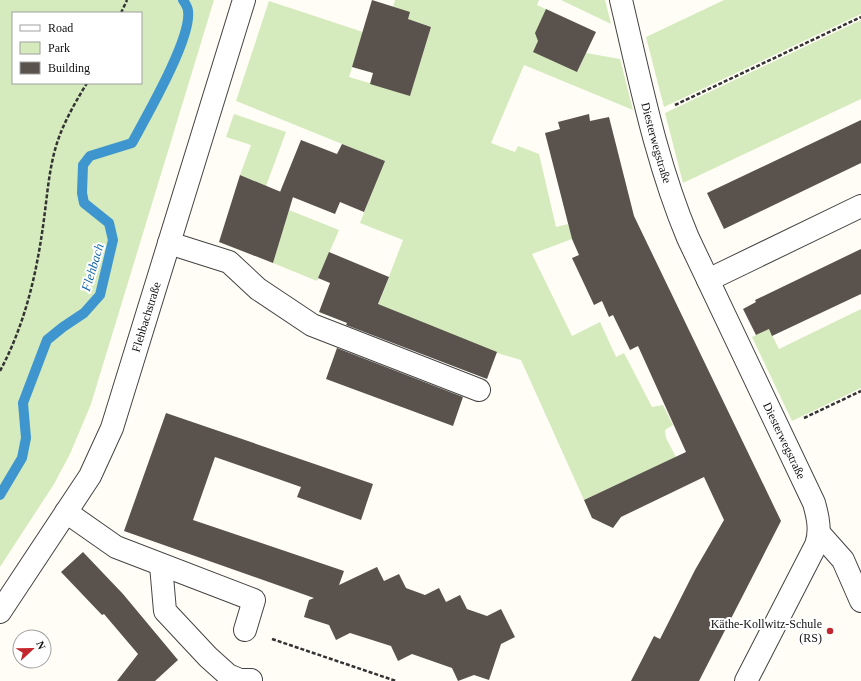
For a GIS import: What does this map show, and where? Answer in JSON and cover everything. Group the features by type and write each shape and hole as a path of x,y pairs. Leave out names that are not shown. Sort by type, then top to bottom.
{"street":[{"name":"Flehbachstraße","path":"0,612 90,476 112,428 244,0"},
{"name":"Diesterwegstraße","path":"621,0 649,117 672,199 708,280 814,503 818,519 819,533 816,545 746,681"},
{"path":"708,280 861,206"},
{"path":"169,243 229,262 258,289 312,325 479,390"},
{"path":"66,512 116,547 254,600 245,630"},
{"path":"819,533 843,560 861,600"},
{"path":"161,565 165,611 208,657 228,675 240,680 251,680"}],"path":[{"path":"121,12 127,0"},
{"path":"649,117 861,17"},
{"path":"0,371 17,334 31,289 38,261 52,168 58,141 68,116 86,84"},
{"path":"779,430 861,391"},
{"path":"245,630 396,681"}],"green space":[{"path":"0,0 214,0 91,404 70,454 54,484 0,567"},
{"path":"395,0 539,0 537,5 552,12 534,52 578,71 586,53 620,59 633,110 524,65 491,143 515,152 518,146 539,154 556,227 568,224 572,239 532,254 572,336 600,322 616,357 624,353 652,407 663,405 673,425 665,430 666,438 676,457 584,500 521,360 497,353 378,305 403,240 360,223 384,161 236,101 269,1 363,32 349,77 410,95 431,27 408,19 393,7"},
{"path":"561,0 605,0 611,24"},
{"path":"724,0 861,0 861,14 664,107 646,37"},
{"path":"861,20 861,99 683,183 665,113"},
{"path":"234,114 286,132 266,186 240,175 251,145 226,137"},
{"path":"289,210 339,230 317,281 273,263"},
{"path":"861,309 861,388 792,421 752,337 769,329 779,349"}],"building":[{"path":"372,0 410,12 408,19 431,27 410,96 370,84 373,73 352,67"},
{"path":"546,9 596,32 577,72 533,52 538,41 535,33"},
{"path":"589,114 590,121 609,117 634,216 781,521 699,681 631,681 654,636 660,639 695,570 724,520 704,477 621,517 613,528 592,518 584,500 686,452 638,346 630,350 613,315 609,317 602,301 594,305 572,258 579,255 572,239 545,133 560,129 558,122"},
{"path":"861,120 861,163 724,229 707,193"},
{"path":"301,140 337,154 342,144 385,161 364,212 340,202 335,214 280,192"},
{"path":"240,175 293,197 273,263 219,242"},
{"path":"861,249 861,294 772,336 769,329 756,335 743,309 756,302 755,300"},
{"path":"329,252 389,277 378,304 497,352 487,379 346,325 347,323 319,312 330,283 318,278"},
{"path":"337,348 463,397 453,426 326,379"},
{"path":"166,413 373,484 361,520 297,497 301,487 215,457 193,520 344,571 339,585 377,567 384,581 399,574 406,588 425,595 439,588 446,602 460,595 467,609 487,616 501,609 515,637 501,644 489,680 474,675 458,681 452,668 412,654 398,661 391,646 350,633 336,640 329,625 304,617 309,600 314,598 124,531"},
{"path":"83,552 123,594 178,660 155,681 117,681 138,654 104,614 102,615 61,572"}],"waterway":[{"name":"Flehbach","path":"0,495 22,458 26,438 23,403 47,340 84,313 100,295 113,240 109,223 84,203 82,193 83,165 90,156 132,143 167,77 183,39 188,11 183,0"}],"place":[{"name":"Käthe-Kollwitz-Schule (RS)","path":"830,631"}]}
